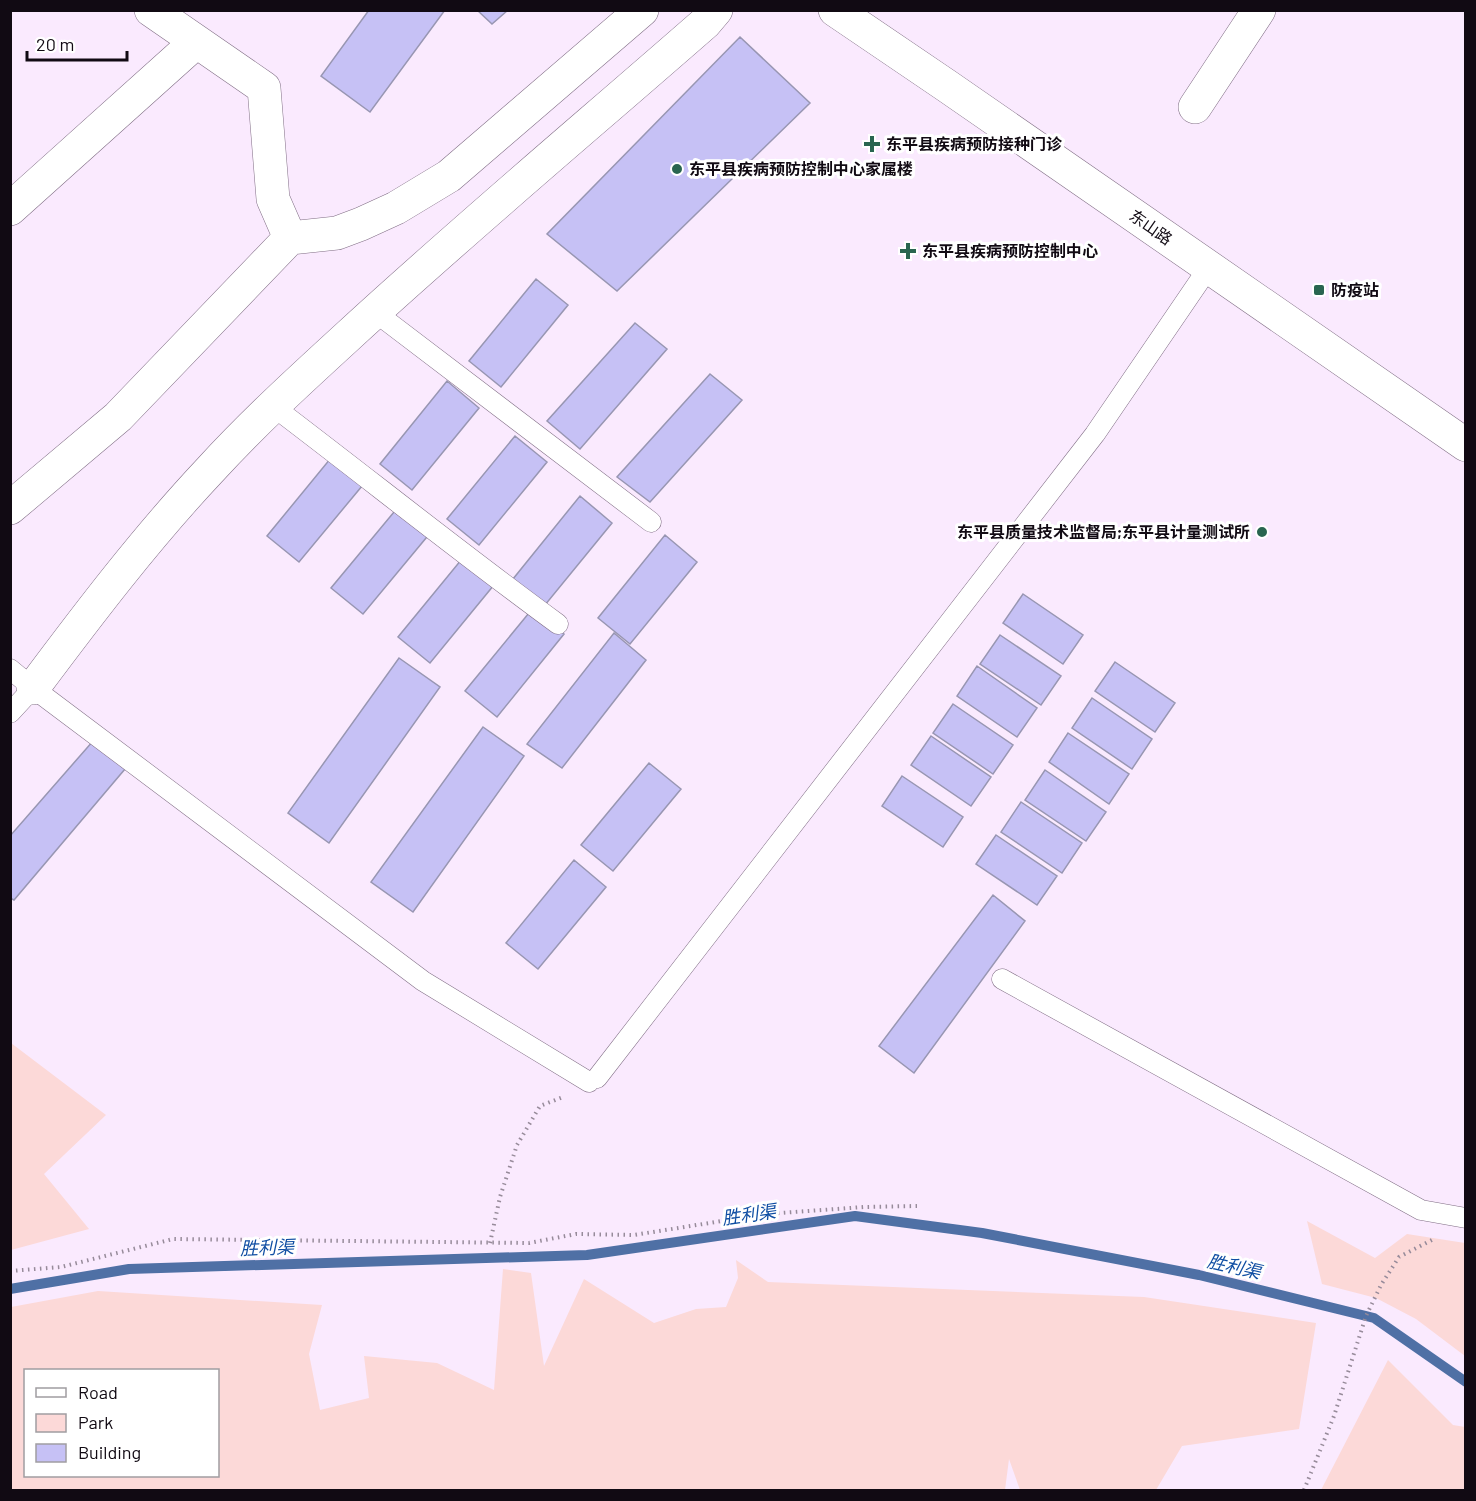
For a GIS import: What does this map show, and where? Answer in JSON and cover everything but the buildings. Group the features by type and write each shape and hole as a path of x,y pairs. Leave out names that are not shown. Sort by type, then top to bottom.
{"street":[{"path":"10,508 118,417 290,238 338,233 396,208 449,176 642,10"},
{"path":"22,679 113,581 210,469 274,407 429,261 696,31 716,10"},
{"name":"东山路","path":"835,10 1466,445"},
{"path":"1194,107 1259,10"},
{"path":"10,209 175,22 264,88 273,199 290,238"}],"lane":[{"path":"10,713 22,679 423,981 593,1080 1095,434 1209,267"},
{"path":"375,312 651,522"},
{"path":"274,407 558,624"},
{"path":"1002,979 1422,1210 1466,1218"}],"path":[{"path":"490,1243 500,1197 517,1145 540,1106 567,1095 593,1080"},
{"path":"10,1271 61,1266 173,1239 529,1243 576,1234 634,1235 766,1214 864,1207 917,1206"},
{"path":"1304,1491 1334,1416 1366,1316 1380,1285 1399,1257 1439,1237"}],"green space":[{"path":"11,1043 106,1115 44,1174 89,1229 11,1250"},
{"path":"1307,1221 1375,1258 1407,1234 1465,1243 1465,1356 1416,1319 1376,1298 1322,1284"},
{"path":"736,1260 768,1282 1144,1297 1316,1323 1299,1429 1182,1446 1156,1490 1020,1490 1009,1459 1005,1490 11,1490 11,1307 98,1291 322,1305 309,1354 320,1410 369,1398 364,1356 437,1363 494,1390 503,1269 531,1273 544,1366 584,1279 654,1323 696,1309 726,1307 738,1278"},
{"path":"1388,1360 1453,1425 1465,1427 1465,1490 1321,1490"}],"waterway":[{"name":"胜利渠","path":"10,1289 129,1269 587,1255 855,1216 982,1233 1199,1275 1374,1318 1466,1382"}],"place":[{"name":"东平县疾病预防接种门诊","path":"872,144"},
{"name":"东平县疾病预防控制中心家属楼","path":"677,169"},
{"name":"东平县疾病预防控制中心","path":"908,251"},
{"name":"防疫站","path":"1319,290"},
{"name":"东平县质量技术监督局;东平县计量测试所","path":"1262,532"}]}
